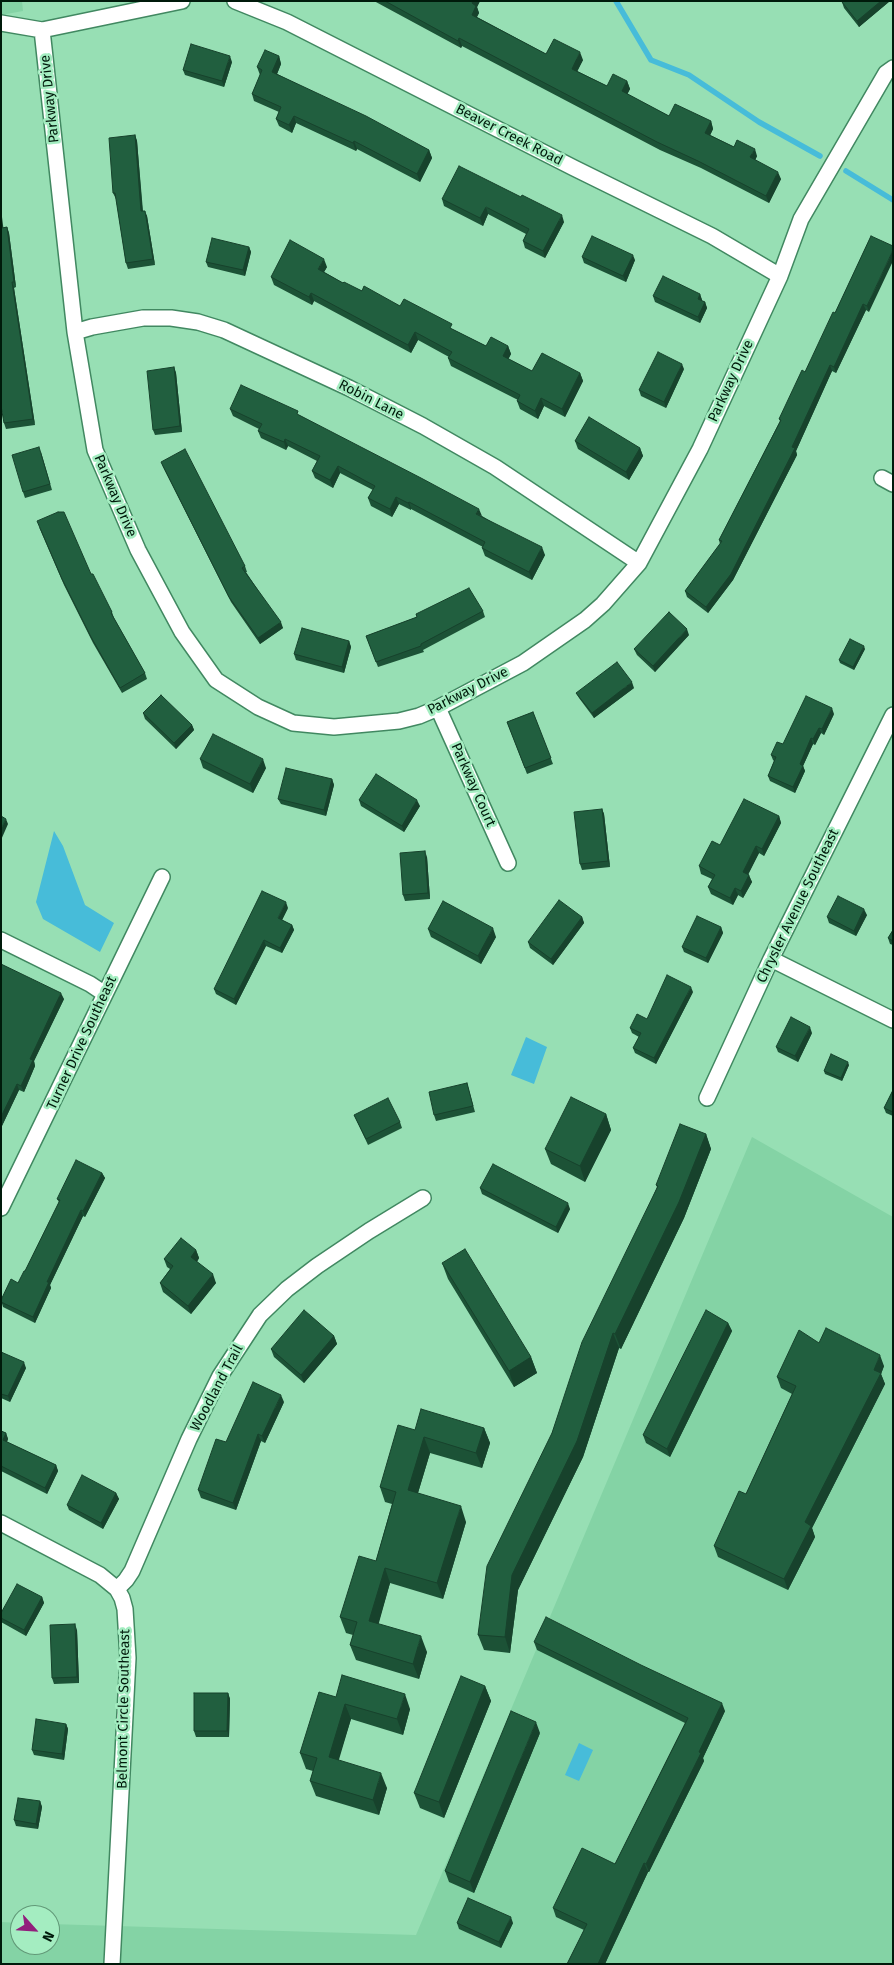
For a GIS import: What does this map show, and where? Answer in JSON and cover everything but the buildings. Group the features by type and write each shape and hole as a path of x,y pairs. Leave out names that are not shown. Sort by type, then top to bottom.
{"street":[{"path":"1,22 42,30 182,1"},
{"name":"Beaver Creek Road","path":"235,1 286,22 712,236 780,276"},
{"name":"Parkway Drive","path":"42,30 75,332 95,450 138,550 182,632 216,680 258,707 293,723 334,727 399,721 419,716 523,663 565,634 603,604 639,563 700,449 780,276 801,219 886,73 893,68"},
{"name":"Robin Lane","path":"75,332 143,318 171,318 198,322 224,330 349,388 423,426 495,467 639,563"},
{"name":"Parkway Court","path":"438,708 508,863"},
{"name":"Chrysler Avenue Southeast","path":"707,1098 771,959 893,715"},
{"name":"Turner Drive Southeast","path":"1,1208 162,877"},
{"path":"1,940 90,984 105,994"},
{"path":"771,959 893,1020"},
{"name":"Woodland Trail","path":"117,1589 132,1571 189,1439 220,1376 260,1315 287,1289 317,1266 369,1230 423,1198"},
{"path":"1,1523 100,1575 117,1589"},
{"name":"Belmont Circle Southeast","path":"112,1964 128,1658 125,1609 117,1589"}],"shaded area":[{"path":"1,1 22,1 23,11 1,15"},
{"path":"752,1137 893,1217 893,1964 1,1964 1,1922 10,1922 10,1955 60,1955 60,1924 416,1935"}],"water":[{"path":"54,831 63,846 85,905 114,923 100,952 43,919 36,902"},
{"path":"526,1037 547,1047 534,1084 511,1075"},
{"path":"579,1743 593,1750 579,1781 565,1775"}],"waterway":[{"path":"616,1 651,60 689,75 759,122 820,156"},
{"path":"846,171 893,200"}]}
